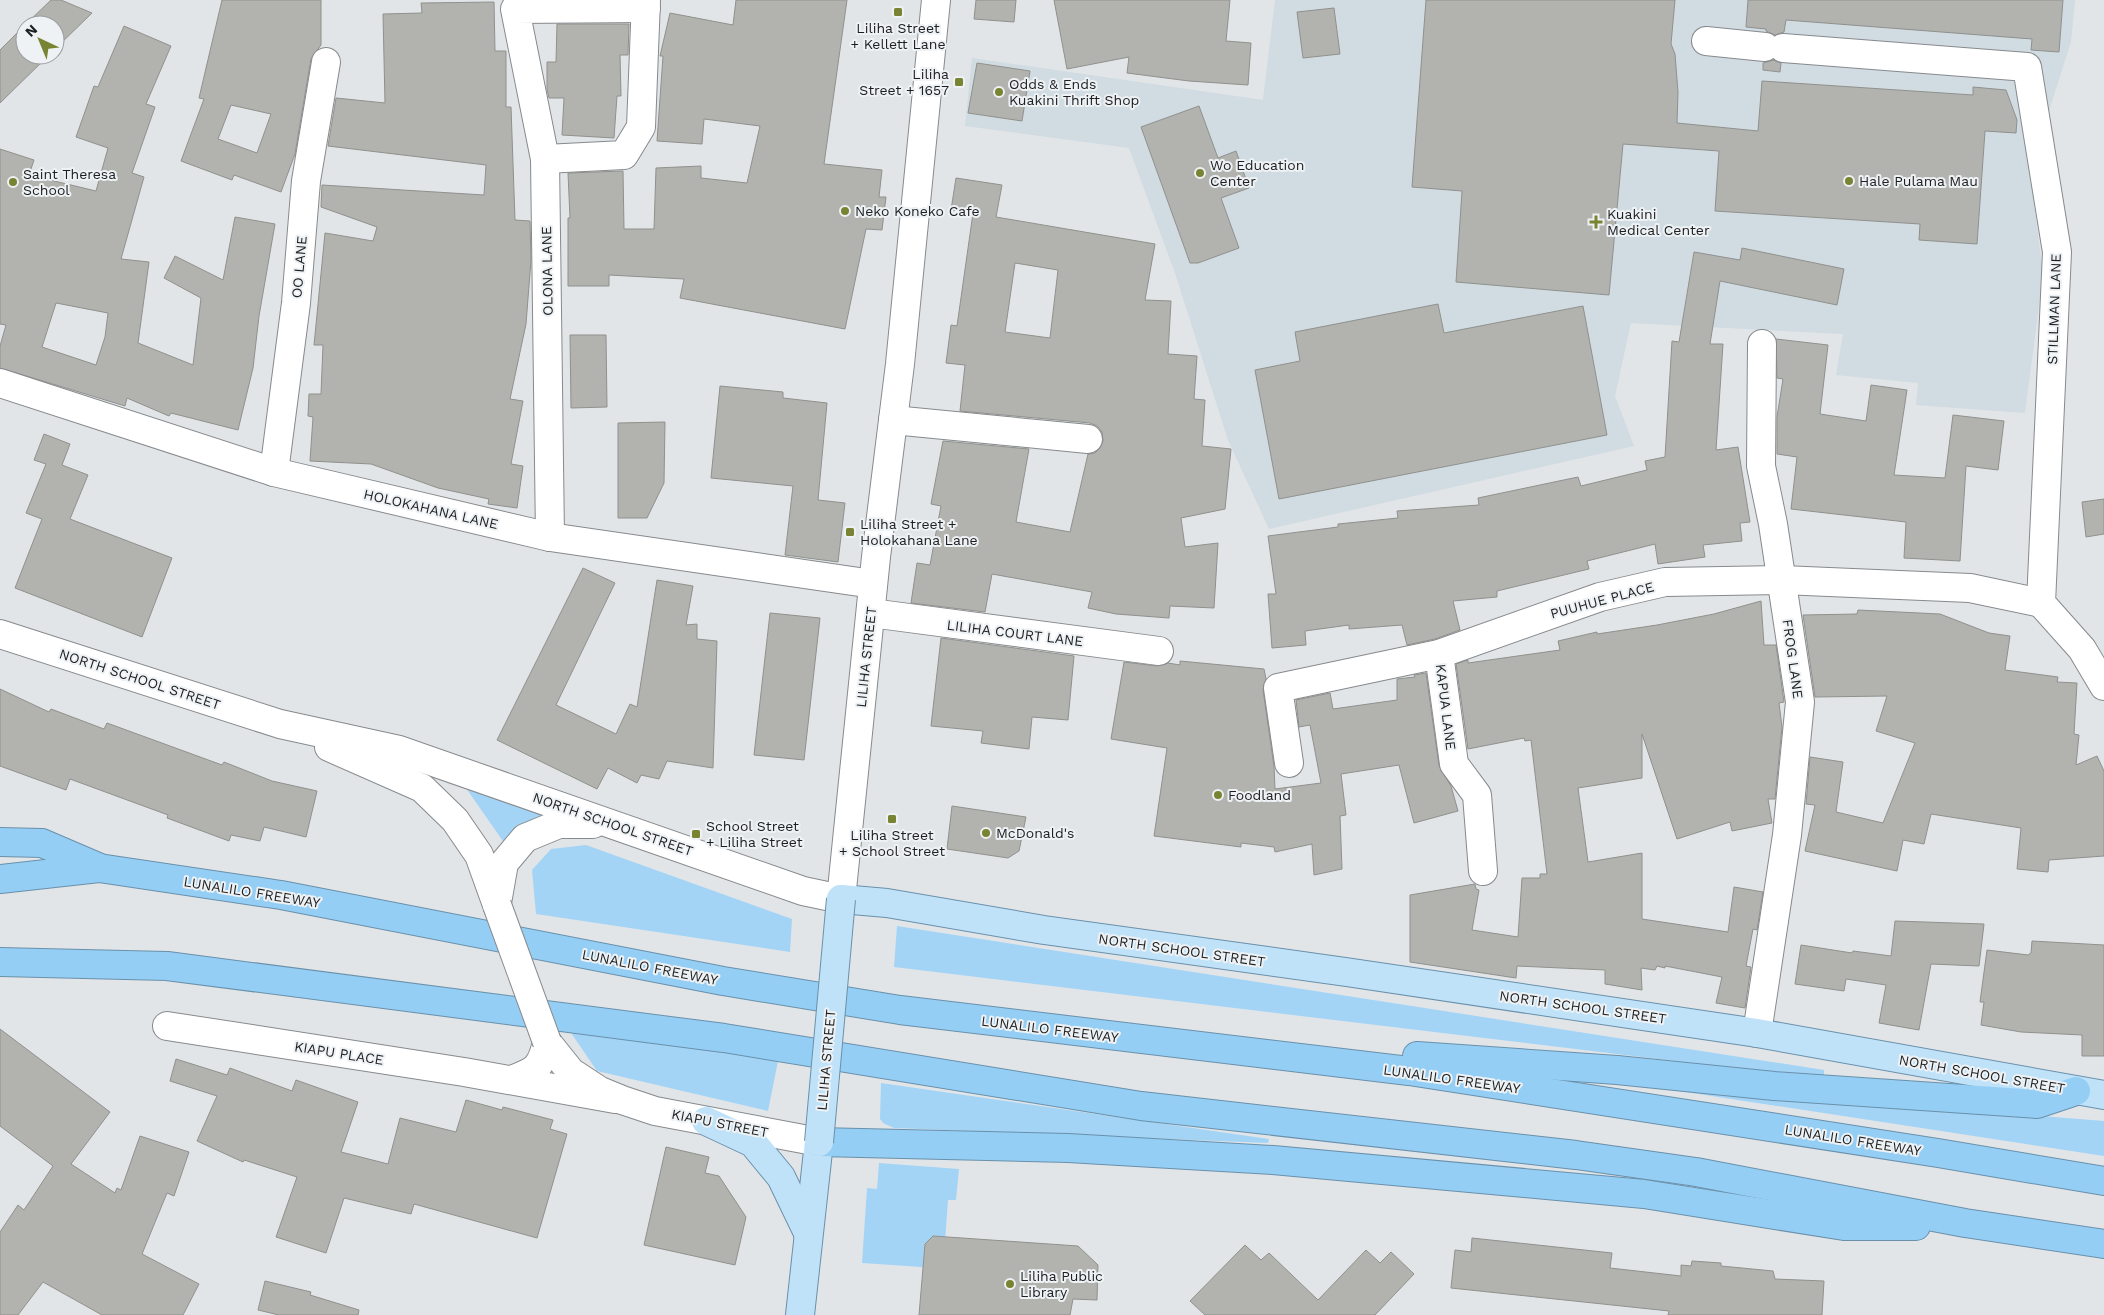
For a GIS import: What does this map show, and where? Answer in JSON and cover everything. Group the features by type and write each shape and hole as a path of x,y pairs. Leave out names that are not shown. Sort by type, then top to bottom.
{"highway":[{"path":"0,842 42,843 99,868"},
{"name":"LUNALILO FREEWAY","path":"0,879 99,868 281,895 723,981 900,1010 1067,1032 1409,1072 1938,1153 2104,1181"},
{"path":"0,962 167,966 704,1036 1141,1106 1576,1156 1696,1172 1965,1223 2104,1244"},
{"path":"1067,1032 1607,1070 1774,1086 2037,1104 2076,1091"},
{"path":"819,1142 1059,1148 1273,1160 1644,1194 1844,1226 1934,1226 1965,1223"}],"main road":[{"name":"NORTH SCHOOL STREET","path":"841,899 887,902 1044,930 1346,972 1757,1033 2104,1095"},
{"name":"LILIHA STREET","path":"800,1315 819,1142 841,899"},
{"path":"706,1121 753,1143 780,1177 799,1211 809,1235"}],"street":[{"name":"LILIHA STREET","path":"841,899 936,0"},
{"path":"545,160 624,156 641,127 646,4"},
{"name":"OLONA LANE","path":"550,537 545,160 515,9 646,4"},
{"name":"STILLMAN LANE","path":"1706,41 2027,67 2057,252 2041,603"},
{"name":"OO LANE","path":"274,472 296,303 306,181 326,62"},
{"name":"FROG LANE","path":"1757,1033 1787,835 1800,702 1782,580 1761,466 1762,344"},
{"name":"HOLOKAHANA LANE","path":"0,383 274,472 550,537 873,584"},
{"path":"893,420 1088,439"},
{"name":"PUUHUE PLACE","path":"1289,763 1278,688 1439,654 1600,597 1665,582 1782,580 1970,588 2041,603"},
{"path":"2041,603 2082,649 2104,686"},
{"name":"LILIHA COURT LANE","path":"871,613 1159,651"},
{"name":"NORTH SCHOOL STREET","path":"0,634 280,724 400,750 802,891 841,899"},
{"name":"KAPUA LANE","path":"1439,654 1454,764 1477,794 1484,871"},
{"name":"NORTH SCHOOL STREET","path":"280,724 422,788 456,820 479,855 547,1042 571,1072 600,1091 622,1100"},
{"path":"497,905 504,863 525,838 559,824 584,823 620,826"},
{"name":"KIAPU PLACE","path":"167,1026 511,1080 622,1100"},
{"path":"511,1080 534,1070 543,1061 547,1042"},
{"name":"KIAPU STREET","path":"622,1100 655,1111 819,1142"}],"shaded area":[{"name":"Kuakini Medical Center","path":"1275,0 2075,0 2071,42 2030,170 2043,275 2025,413 1916,405 1918,383 1836,375 1843,334 1631,323 1615,396 1634,446 1269,529 1228,440 1175,273 1129,148 965,126 972,58 1263,100"},
{"path":"459,778 554,810 512,854"},
{"path":"586,845 792,919 790,952 536,914 532,870 551,849"},
{"path":"897,926 1824,1070 1824,1079 894,967"},
{"path":"565,1024 779,1056 768,1111 597,1071"},
{"path":"881,1083 1269,1139 1268,1143 894,1128 883,1123 880,1119"},
{"path":"1627,1083 2104,1121 2104,1156"},
{"path":"879,1163 959,1169 956,1200 948,1200 944,1255 936,1268 862,1263 867,1188 877,1189"}],"building":[{"path":"51,0 61,0 92,13 65,39 65,15 35,15"},
{"path":"222,0 321,0 321,45 311,59 295,154 281,192 234,175 232,180 181,161 204,99 199,98","holes":["231,105 271,114 257,153 218,139"]},
{"path":"736,0 847,0 824,164 882,170 879,197 886,197 882,230 866,229 845,329 680,298 684,279 609,275 609,286 568,286 568,218 570,218 568,173 623,171 624,229 654,229 656,168 701,166 701,178 747,183 760,126 704,119 702,144 657,141 663,56 660,56 670,13 733,25"},
{"path":"976,0 1016,0 1014,22 974,19"},
{"path":"1054,0 1230,0 1226,41 1251,43 1248,85 1189,81 1127,73 1129,57 1067,69"},
{"path":"1426,0 1675,0 1671,44 1675,54 1678,92 1677,123 1758,131 1762,81 1973,95 1973,87 2006,90 2017,120 2016,133 1985,131 1977,244 1919,240 1920,224 1715,211 1719,151 1623,144 1609,295 1456,282 1462,191 1412,187"},
{"path":"1748,0 2063,0 2059,52 2031,50 2032,39 1786,20 1784,32 1775,35 1766,31 1766,29 1746,27"},
{"path":"494,2 495,51 506,51 506,107 511,107 515,220 530,221 531,260 526,324 510,399 523,401 511,464 523,466 517,508 488,504 489,499 438,488 371,464 310,461 313,417 308,416 309,394 321,394 323,345 314,345 325,233 373,241 377,227 321,207 322,185 484,195 486,165 328,146 336,98 385,103 383,14 422,13 421,3"},
{"path":"1334,8 1340,54 1303,58 1297,12"},
{"path":"557,24 629,24 628,55 620,55 621,96 617,96 614,138 562,135 564,98 549,98 547,89 547,62 556,62"},
{"path":"124,26 171,46 146,104 155,107 132,173 144,177 121,259 149,262 138,343 193,365 201,298 164,278 175,256 223,280 235,217 275,224 259,316 253,368 238,430 171,413 169,416 127,398 125,406 0,368 0,346 6,325 0,324 0,149 34,160 29,175 96,191 108,148 76,137 94,86 98,87","holes":["56,303 108,313 105,337 96,365 42,347"]},
{"path":"15,35 15,65 39,65 0,103 0,50"},
{"path":"1773,60 1781,63 1780,72 1763,70 1763,63"},
{"name":"Odds & Ends Kuakini Thrift Shop","path":"977,63 1030,71 1022,121 968,113"},
{"name":"Wo Education Center","path":"1199,106 1218,158 1236,151 1249,188 1221,198 1239,248 1198,263 1190,263 1141,127"},
{"path":"956,178 1002,185 996,217 1155,244 1145,300 1171,301 1168,354 1197,356 1194,399 1205,400 1202,446 1231,449 1225,509 1181,518 1185,547 1218,543 1214,608 1170,606 1169,618 1116,614 1088,608 1092,592 992,574 985,612 911,603 917,563 930,565 941,506 931,504 943,441 1029,449 1016,522 1070,532 1088,454 1095,453 1103,441 1102,432 1097,426 1090,423 960,411 965,365 946,363 951,325 957,326 973,213 951,210","holes":["1015,263 1058,270 1050,338 1005,332"]},
{"path":"1742,248 1844,269 1837,305 1720,281 1710,344 1723,344 1716,450 1738,447 1750,522 1740,523 1742,541 1703,545 1705,557 1658,564 1655,544 1587,561 1589,569 1497,591 1497,597 1453,601 1460,630 1435,639 1407,645 1402,625 1349,629 1349,625 1305,631 1306,645 1272,648 1268,594 1276,594 1268,536 1338,527 1338,524 1398,518 1397,511 1479,505 1478,498 1578,477 1581,486 1647,470 1645,461 1665,457 1672,341 1679,342 1694,252 1740,260"},
{"path":"1438,304 1444,333 1583,306 1607,435 1279,499 1255,370 1300,361 1295,332"},
{"path":"570,335 606,335 607,407 571,408"},
{"path":"1776,339 1828,345 1820,414 1866,421 1871,385 1907,390 1894,475 1945,478 1953,415 2004,421 1998,470 1966,466 1960,561 1904,558 1906,522 1791,509 1797,457 1777,454 1777,417 1783,379 1777,378"},
{"path":"720,386 783,392 783,398 827,403 818,500 845,503 838,562 785,555 793,486 711,478"},
{"path":"665,422 664,483 647,518 618,518 618,423"},
{"path":"44,434 70,444 62,465 88,475 70,519 172,558 142,637 15,588 42,519 26,513 46,464 34,460"},
{"path":"2104,499 2104,534 2086,537 2082,502"},
{"path":"583,568 615,583 556,705 616,734 630,704 637,707 657,580 693,586 686,625 697,624 697,639 717,641 713,768 667,761 659,779 641,775 637,783 608,768 597,789 497,740"},
{"path":"1761,601 1764,645 1776,645 1784,702 1779,703 1782,727 1775,799 1768,799 1772,823 1732,831 1730,822 1677,839 1642,734 1642,778 1578,788 1588,862 1642,853 1642,919 1728,932 1734,887 1763,892 1757,930 1753,929 1746,966 1751,967 1745,1008 1716,1003 1722,977 1665,966 1665,968 1657,966 1655,970 1641,968 1642,990 1605,984 1605,970 1517,966 1516,978 1410,962 1410,895 1475,884 1476,889 1479,890 1472,930 1518,937 1522,878 1540,878 1540,874 1547,874 1531,740 1525,741 1524,738 1468,749 1456,664 1468,660 1468,663 1560,650 1558,641 1597,632 1597,634 1657,625 1714,614"},
{"path":"1858,610 1940,614 1989,633 2010,636 2005,670 2058,677 2057,682 2077,683 2074,734 2079,735 2076,765 2097,756 2104,771 2104,856 2049,860 2048,872 2017,869 2021,828 1931,814 1924,844 1903,840 1897,871 1805,851 1815,805 1806,804 1810,757 1843,762 1836,812 1883,823 1915,743 1876,731 1887,696 1815,697 1803,615 1857,614"},
{"path":"770,613 820,618 804,760 754,755"},
{"path":"941,638 1074,656 1068,720 1032,717 1029,749 981,743 983,731 931,726"},
{"path":"1180,661 1264,669 1266,679 1263,690 1274,766 1275,789 1321,783 1310,725 1299,727 1296,700 1330,693 1333,709 1397,700 1397,679 1415,677 1414,675 1426,673 1439,766 1451,786 1458,811 1414,823 1399,765 1341,774 1346,815 1340,816 1342,869 1314,875 1312,844 1275,852 1274,847 1241,843 1241,847 1154,836 1167,748 1111,739 1124,662 1157,666 1168,663 1180,665"},
{"path":"0,689 49,712 51,709 104,729 107,723 222,765 224,762 272,781 317,791 306,837 264,827 260,841 231,835 229,841 167,818 168,815 70,779 66,790 0,766"},
{"name":"McDonald's","path":"952,806 1026,817 1019,851 1008,858 947,849"},
{"path":"1895,921 1984,924 1979,966 1931,964 1919,1030 1879,1023 1886,985 1846,979 1844,991 1795,984 1801,945 1852,953 1853,951 1891,956"},
{"path":"2032,941 2104,945 2104,1056 2082,1056 2082,1035 2021,1032 1981,1025 1984,1002 1980,1002 1987,950 2028,955 2031,953"},
{"path":"0,1029 110,1112 71,1164 115,1193 117,1188 121,1190 140,1136 189,1152 174,1196 167,1193 142,1254 199,1284 183,1315 102,1315 43,1282 18,1315 0,1315 0,1232 18,1205 24,1210 53,1166 0,1126"},
{"path":"176,1059 227,1075 230,1068 292,1091 296,1080 358,1102 341,1152 388,1164 400,1118 456,1132 466,1100 502,1110 503,1107 553,1120 550,1129 567,1134 537,1238 414,1204 411,1214 344,1198 326,1253 276,1237 297,1177 244,1160 243,1162 197,1141 217,1096 170,1081"},
{"path":"666,1147 709,1157 705,1173 719,1176 746,1217 735,1265 644,1245"},
{"name":"Liliha Public Library","path":"933,1236 1078,1246 1098,1265 1097,1300 1073,1299 1070,1315 919,1315 925,1244"},
{"path":"1472,1238 1612,1253 1610,1268 1681,1276 1681,1265 1691,1266 1692,1261 1721,1263 1721,1266 1773,1271 1775,1279 1824,1281 1822,1315 1668,1315 1669,1311 1451,1288 1455,1250 1471,1252"},
{"path":"1245,1245 1261,1260 1269,1253 1318,1300 1366,1250 1380,1263 1391,1252 1414,1274 1375,1315 1205,1315 1190,1301"},
{"path":"265,1281 311,1292 310,1295 359,1310 358,1315 279,1315 258,1310"}],"place":[{"name":"Liliha Street + Kellett Lane","path":"898,12"},
{"name":"Liliha Street + 1657","path":"959,82"},
{"name":"Odds & Ends Kuakini Thrift Shop","path":"999,92"},
{"name":"Wo Education Center","path":"1200,173"},
{"name":"Hale Pulama Mau","path":"1849,181"},
{"name":"Saint Theresa School","path":"13,182"},
{"name":"Neko Koneko Cafe","path":"845,211"},
{"name":"Kuakini Medical Center","path":"1596,222"},
{"name":"Liliha Street + Holokahana Lane","path":"850,532"},
{"name":"Foodland","path":"1218,795"},
{"name":"Liliha Street + School Street","path":"892,819"},
{"name":"McDonald's","path":"986,833"},
{"name":"School Street + Liliha Street","path":"696,834"},
{"name":"Liliha Public Library","path":"1010,1284"}]}
